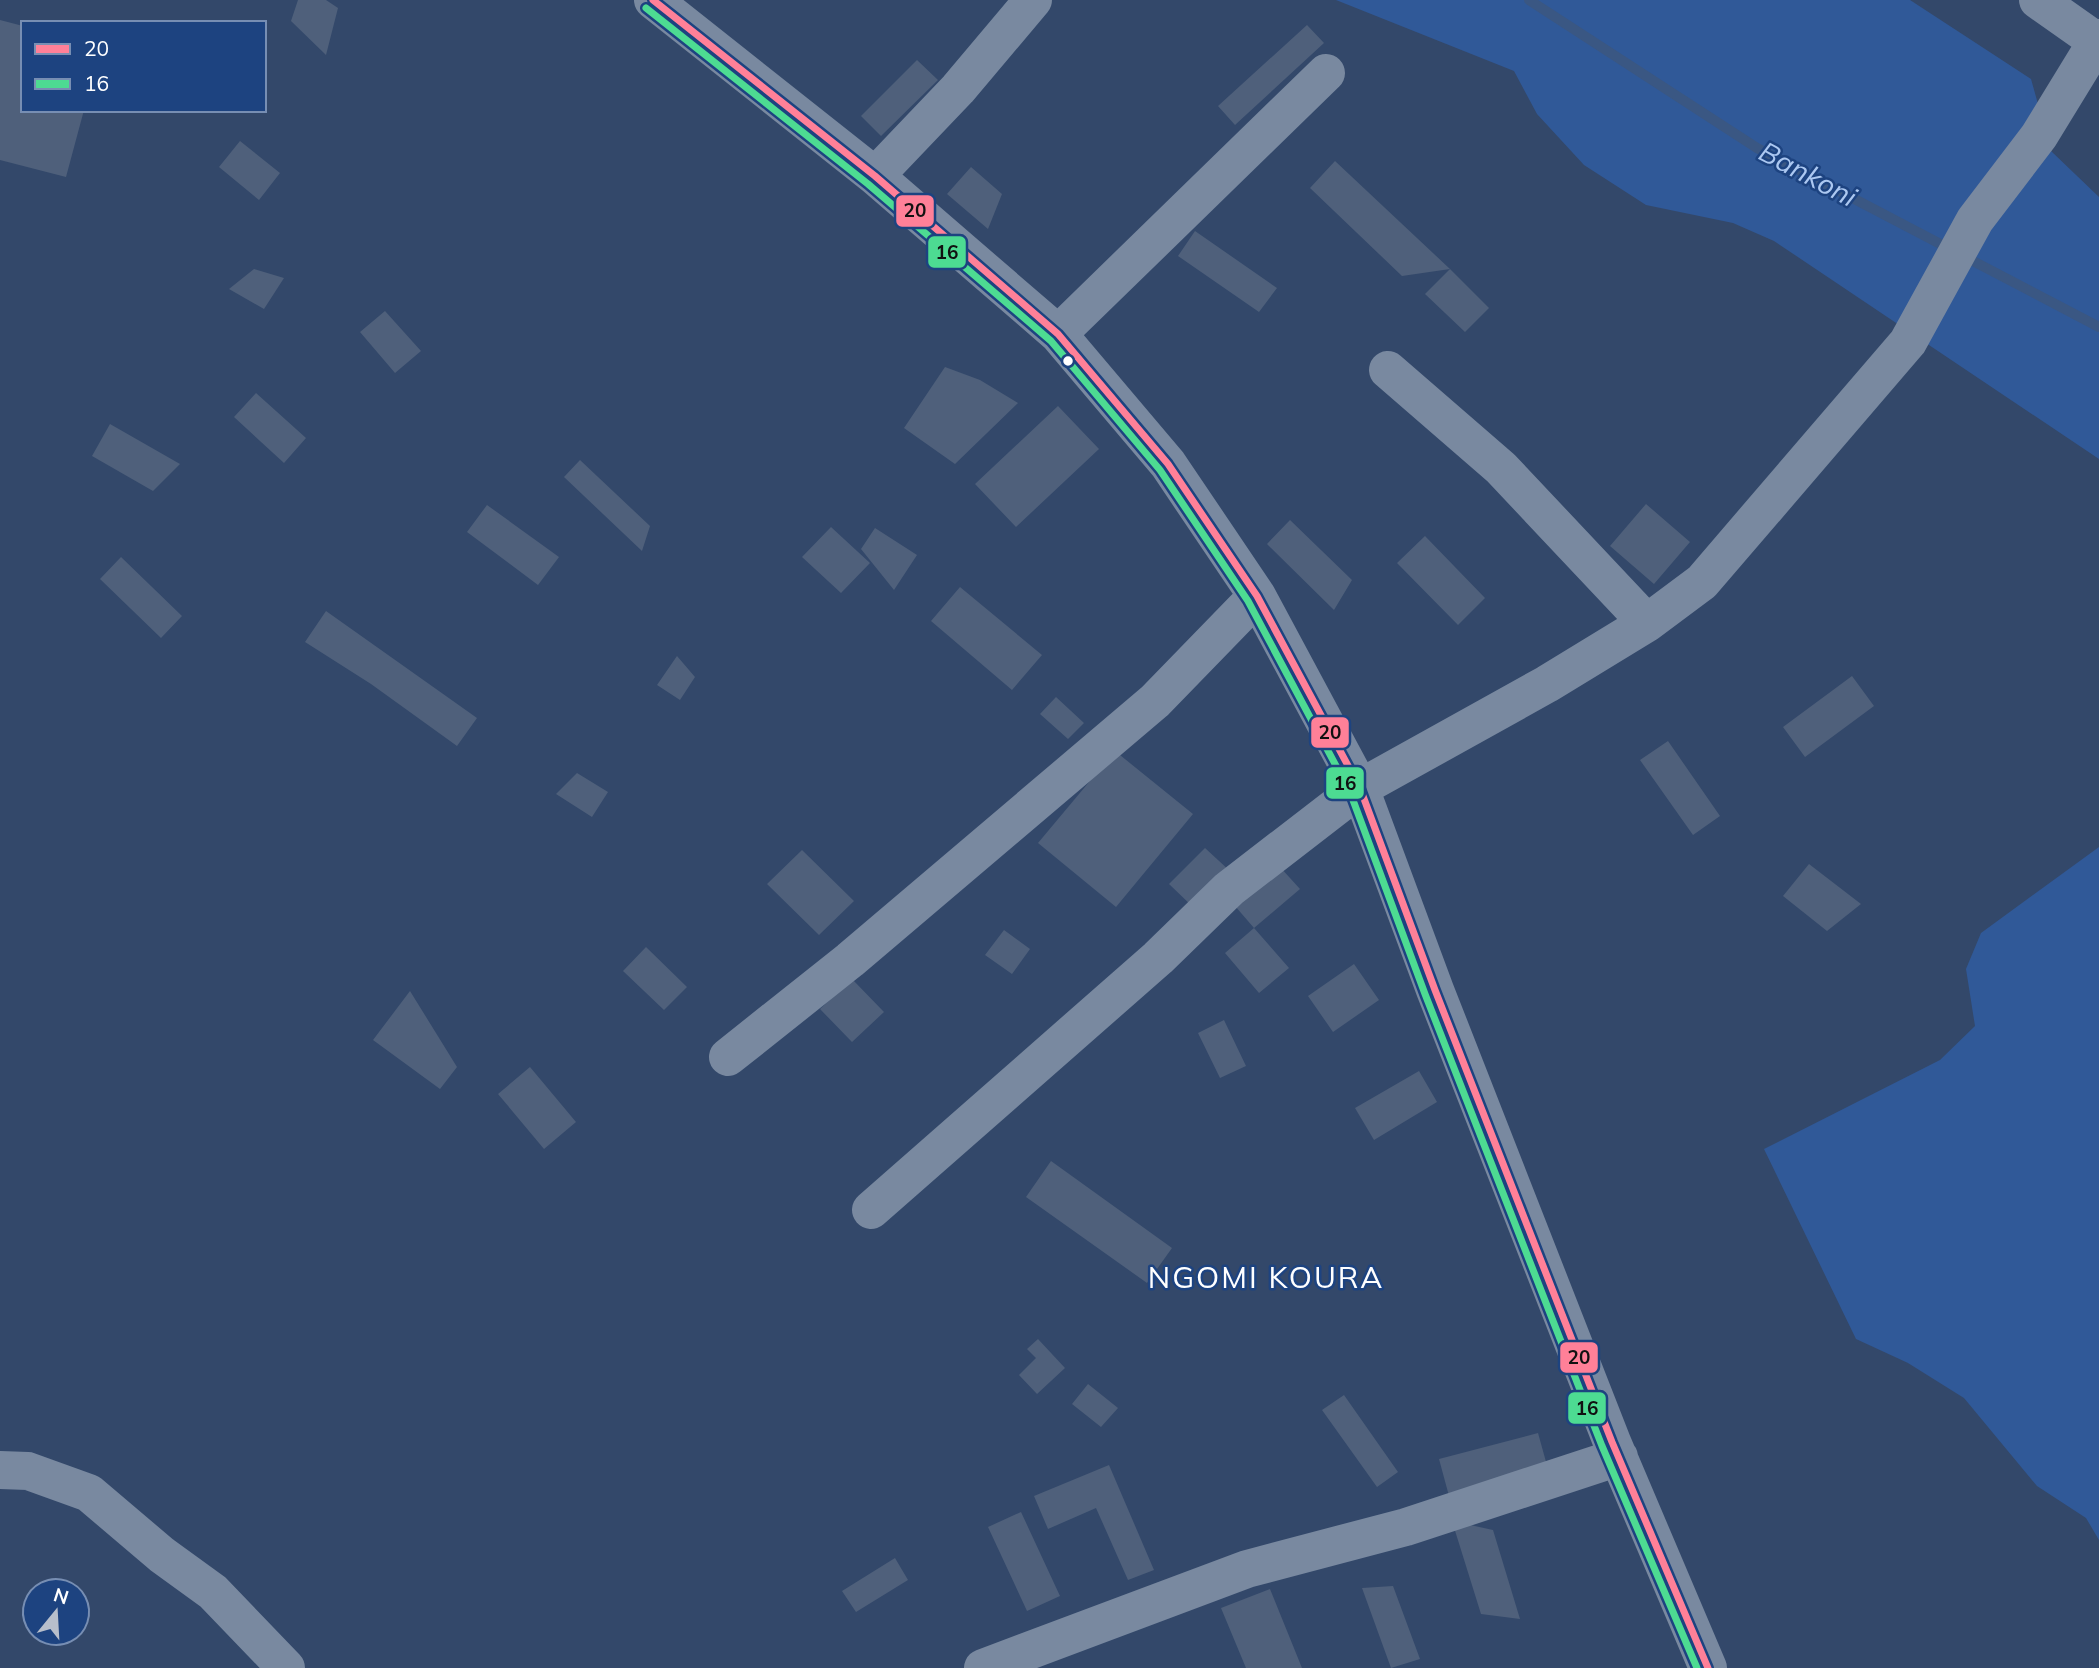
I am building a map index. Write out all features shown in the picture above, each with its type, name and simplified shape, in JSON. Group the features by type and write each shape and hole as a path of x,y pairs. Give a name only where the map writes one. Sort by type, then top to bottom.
{"street":[{"path":"653,0 875,176 1058,334 1168,464 1257,596 1360,788 1435,990 1619,1457 1708,1668"},
{"path":"875,176 958,89 1033,0"},
{"path":"871,1210 1158,958 1230,889 1360,788 1547,684 1647,623 1702,582 1908,342 1942,286 1975,220 2039,136 2098,41 2038,0"},
{"path":"1058,334 1326,73"},
{"path":"1388,370 1501,468 1647,623"},
{"path":"728,1057 850,960 1156,701 1257,596"},
{"path":"984,1668 1247,1569 1406,1527 1619,1457"},
{"path":"0,1470 28,1471 89,1493 162,1555 213,1592 286,1668"}],"shaded area":[{"path":"1336,0 1910,0 2031,79 2051,151 2099,197 2099,459 1774,241 1733,223 1646,205 1584,165 1537,114 1514,71"},
{"path":"2099,847 2099,1540 2086,1518 2037,1486 1964,1398 1908,1363 1856,1339 1764,1149 1940,1060 1975,1026 1966,969 1981,933"}],"building":[{"path":"298,0 326,0 338,8 326,55 291,21"},
{"path":"0,20 21,25 21,112 83,112 66,177 0,160"},
{"path":"1307,25 1324,43 1235,125 1218,106"},
{"path":"917,60 938,80 881,136 861,116"},
{"path":"240,141 280,173 259,200 219,167"},
{"path":"1335,161 1450,269 1402,276 1310,188"},
{"path":"971,167 1002,194 988,229 947,194"},
{"path":"1195,231 1277,288 1259,312 1178,256"},
{"path":"254,269 284,278 264,309 229,289"},
{"path":"1450,269 1489,308 1465,332 1425,294"},
{"path":"385,311 421,351 395,373 360,332"},
{"path":"945,367 980,380 1018,403 955,464 904,428"},
{"path":"256,393 306,438 284,463 234,417"},
{"path":"1058,406 1099,449 1016,527 975,484"},
{"path":"110,424 180,464 153,491 92,456"},
{"path":"580,460 650,526 642,551 564,477"},
{"path":"1646,504 1690,542 1654,584 1610,546"},
{"path":"487,505 559,557 538,585 467,532"},
{"path":"1290,520 1352,580 1334,610 1267,544"},
{"path":"831,527 870,563 841,593 802,557"},
{"path":"875,528 917,555 894,590 861,549"},
{"path":"1425,536 1485,598 1458,625 1397,563"},
{"path":"121,557 182,616 161,638 100,579"},
{"path":"960,587 1042,655 1012,690 931,621"},
{"path":"326,611 477,718 457,746 371,684 305,642"},
{"path":"677,656 695,677 680,700 657,685"},
{"path":"1852,676 1874,706 1805,757 1783,727"},
{"path":"1056,697 1084,723 1068,739 1040,714"},
{"path":"1668,741 1720,816 1693,835 1640,760"},
{"path":"1115,751 1193,814 1116,907 1038,843"},
{"path":"577,773 608,792 592,817 556,794"},
{"path":"1205,848 1231,872 1194,908 1169,884"},
{"path":"802,850 854,901 819,935 767,884"},
{"path":"1809,864 1861,904 1827,931 1783,896"},
{"path":"1280,867 1300,889 1254,928 1235,906"},
{"path":"1254,928 1289,968 1259,993 1225,953"},
{"path":"1004,930 1030,949 1012,974 985,955"},
{"path":"646,947 687,987 664,1010 623,971"},
{"path":"1354,964 1379,1000 1333,1032 1308,996"},
{"path":"852,979 884,1012 852,1042 820,1009"},
{"path":"410,991 457,1067 440,1089 373,1040"},
{"path":"1224,1020 1246,1066 1220,1078 1198,1033"},
{"path":"530,1067 576,1122 544,1149 498,1094"},
{"path":"1419,1071 1437,1102 1374,1140 1355,1108"},
{"path":"1051,1161 1172,1248 1147,1283 1026,1197"},
{"path":"1038,1339 1065,1368 1037,1394 1019,1375 1036,1358 1027,1349"},
{"path":"1088,1384 1118,1408 1101,1427 1072,1404"},
{"path":"1344,1395 1398,1472 1377,1487 1322,1410"},
{"path":"1538,1433 1548,1469 1449,1496 1439,1459"},
{"path":"1109,1465 1154,1570 1128,1580 1096,1508 1048,1529 1034,1496"},
{"path":"1021,1512 1060,1596 1027,1611 988,1527"},
{"path":"1452,1521 1493,1530 1520,1619 1481,1614"},
{"path":"895,1558 908,1580 856,1612 842,1591"},
{"path":"1393,1586 1420,1659 1391,1668 1362,1588"},
{"path":"1270,1589 1302,1668 1246,1668 1221,1608"}],"waterway":[{"name":"Bankoni","path":"1529,0 1757,148 2099,327"}],"transit line":[{"name":"20","path":"653,0 875,176 1058,334 1168,464 1257,596 1360,788 1435,990 1612,1442 1708,1668"},
{"name":"16","path":"646,8 868,184 1051,341 1160,470 1248,601 1350,792 1425,994 1602,1446 1697,1668"}],"district":[{"name":"NGOMI KOURA","path":"1266,1278"}]}
